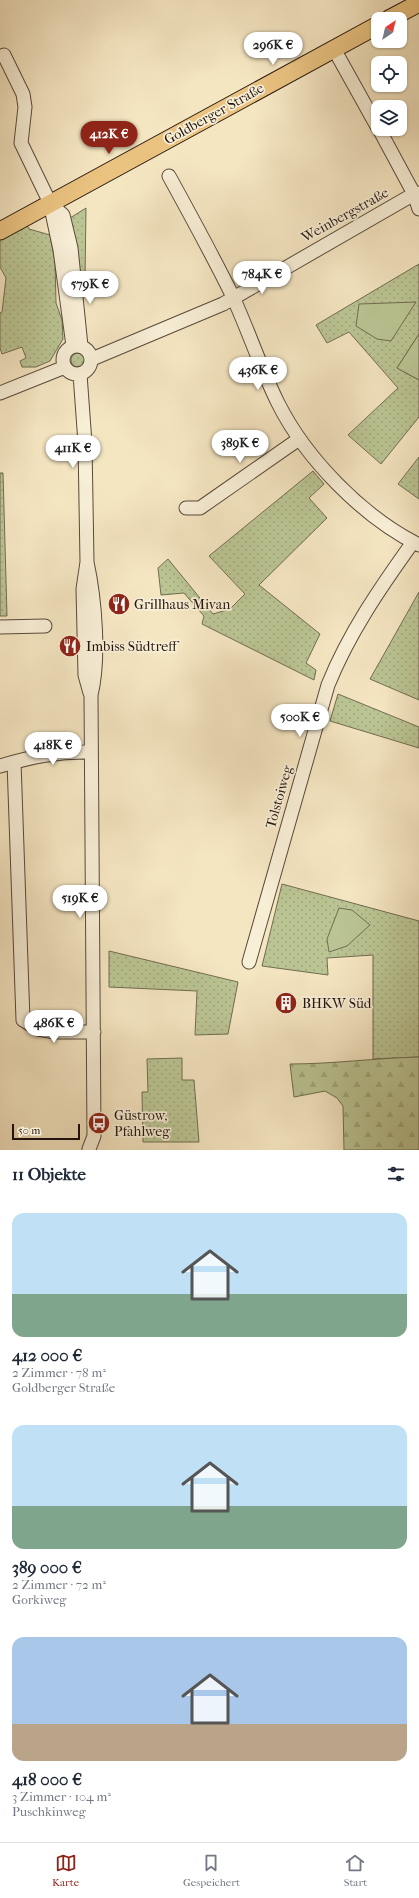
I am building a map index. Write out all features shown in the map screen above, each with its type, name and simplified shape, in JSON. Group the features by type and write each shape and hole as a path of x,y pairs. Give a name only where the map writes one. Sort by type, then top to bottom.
{"main road":[{"path":"402,12 419,3"},
{"name":"Goldberger Straße","path":"0,231 371,29"}],"street":[{"path":"334,49 371,115"},
{"path":"4,55 23,94 25,107 21,143 50,203 77,346"},
{"path":"383,136 417,193 419,209"},
{"path":"169,176 233,298 263,372 299,439 349,495 389,527 416,544"},
{"name":"Weinbergstraße","path":"92,359 200,314 233,298 417,193"},
{"path":"77,346 89,351 92,359 89,368 80,374 73,374 65,367 64,355 77,346"},
{"path":"0,392 65,367"},
{"path":"80,374 85,443 87,562 83,589 85,675 91,695 90,752 94,1136 87,1150"},
{"path":"186,508 200,508 299,439"},
{"name":"Tolstoiweg","path":"249,962 328,685 337,662 368,608 416,544"},
{"path":"0,627 45,626"},
{"path":"0,766 39,755 67,751 90,752"},
{"path":"14,762 23,1020 38,1029 55,1032 94,1032"}],"green space":[{"path":"86,208 85,280 78,279 70,218"},
{"path":"26,223 29,229 50,235 55,262 56,303 62,320 63,339 50,361 36,367 22,367 20,361 26,358 22,347 2,354 0,348 0,313 2,312 6,278 0,267 0,237"},
{"path":"419,264 419,334 397,368 419,380 419,417 381,464 348,435 398,388 349,332 327,343 316,325"},
{"path":"416,302 391,341 377,339 356,326 359,304"},
{"path":"419,334 419,380 397,368"},
{"path":"75,353 81,353 85,357 85,363 81,367 75,367 71,363 71,357"},
{"path":"419,457 419,499 398,484"},
{"path":"313,471 324,484 309,498 327,518 259,585 320,634 306,663 316,670 314,680 202,624 204,616 184,593 161,595 158,568 168,559 213,614 230,609 245,594 209,556"},
{"path":"0,473 3,473 7,616 0,616"},
{"path":"419,592 419,700 370,679"},
{"path":"338,694 419,727 419,748 330,721"},
{"path":"282,884 419,921 419,1057 373,1059 373,955 327,958 328,975 262,966"},
{"path":"339,908 352,910 370,925 347,946 329,952 327,939"},
{"path":"109,951 238,982 228,1034 195,1035 197,991 109,987"},
{"path":"419,1057 419,1150 344,1150 343,1106 337,1098 325,1091 294,1097 290,1064"},
{"path":"182,1058 182,1080 194,1080 199,1142 143,1142 142,1092 148,1092 147,1059"}],"place":[{"name":"Grillhaus Mivan","path":"119,604"},
{"name":"Imbiss Südtreff","path":"70,646"},
{"name":"BHKW Süd","path":"286,1003"},
{"name":"Güstrow, Pfahlweg","path":"99,1123"}]}
